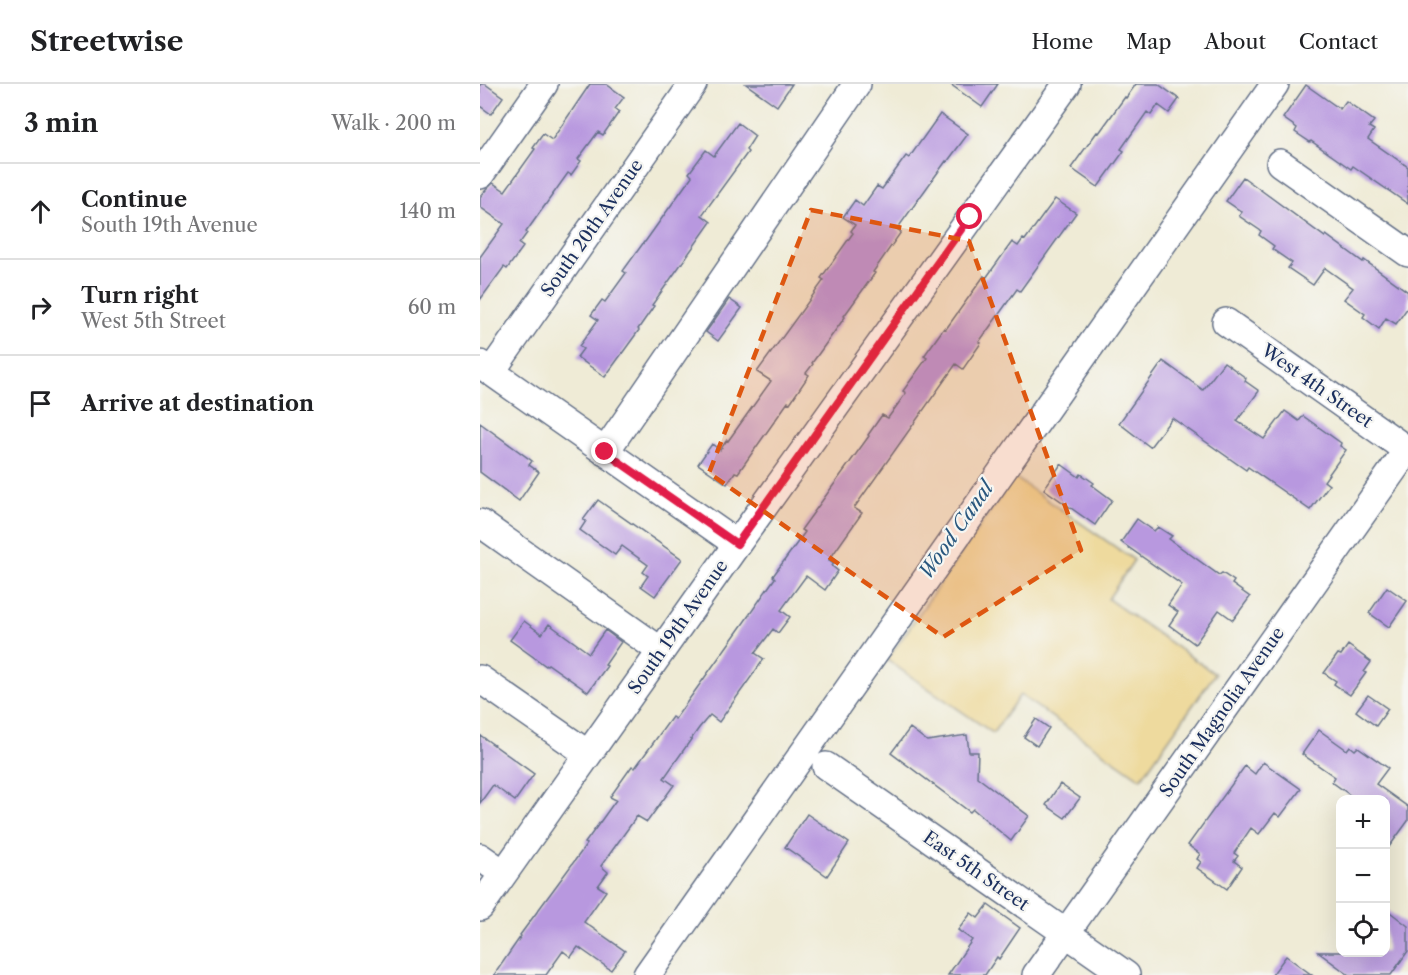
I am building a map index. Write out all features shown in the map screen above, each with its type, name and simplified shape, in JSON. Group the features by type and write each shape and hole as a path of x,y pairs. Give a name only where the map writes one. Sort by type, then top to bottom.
{"street":[{"path":"480,175 544,84"},
{"name":"South 20th Avenue","path":"486,368 693,84"},
{"path":"605,452 857,84"},
{"name":"South 19th Avenue","path":"480,907 1067,84"},
{"path":"647,975 1275,84"},
{"path":"1280,163 1408,253"},
{"name":"West 4th Street","path":"1226,322 1408,450"},
{"path":"486,368 737,544"},
{"name":"South Magnolia Avenue","path":"1036,975 1408,450"},
{"path":"480,523 661,651"},
{"path":"480,679 588,754"},
{"name":"East 5th Street","path":"826,766 1126,975"},
{"path":"480,857 503,873"}],"highlighted area":[{"path":"811,210 969,241 1081,550 943,637 709,473"}],"sand":[{"path":"1014,477 1134,560 1108,599 1215,674 1141,779 1020,695 993,733 887,660"}],"building":[{"path":"480,84 485,84 503,97 491,114 480,106"},
{"path":"590,84 606,84 624,97 615,109 619,112 603,135 598,132 578,159 581,161 571,175 568,173 526,232 519,244 523,247 507,269 504,267 480,300 480,257 504,224 480,207 480,197 493,183 505,191 543,134 552,140"},
{"path":"746,84 792,84 777,106"},
{"path":"950,84 998,84 982,107"},
{"path":"1136,84 1158,84 1179,99 1169,113 1158,105 1151,115 1147,112 1121,149 1124,151 1098,187 1071,168"},
{"path":"1306,85 1340,109 1346,101 1374,121 1369,127 1374,130 1368,139 1408,167 1408,204 1353,166 1351,169 1295,132 1297,128 1283,118"},
{"path":"940,114 968,134 897,229 901,232 812,363 806,373 809,375 790,403 788,402 738,473 735,472 727,484 698,464 712,444 720,450 728,441 771,381 757,372 824,280 821,278 853,233 851,231 855,225 843,217 855,200 863,206 877,186 882,189 906,156 909,158"},
{"path":"738,123 755,136 746,150 748,152 702,215 711,222 652,305 654,306 639,330 605,377 577,357 583,349 579,346 598,320 591,315 602,300 605,302 626,273 623,271 692,176 689,173 706,150 714,156"},
{"path":"1243,177 1325,237 1326,235 1363,262 1364,260 1408,292 1408,307 1396,324 1386,318 1379,329 1363,317 1365,314 1344,299 1353,288 1325,268 1313,285 1288,268 1292,263 1272,249 1274,246 1259,235 1261,231 1239,216 1242,212 1226,201"},
{"path":"1055,199 1076,213 1020,291 1017,289 979,342 981,343 963,369 956,364 854,508 862,513 829,560 834,563 832,566 838,571 825,590 806,576 781,610 790,617 778,633 773,629 755,653 764,659 719,722 710,715 699,728 664,778 674,785 647,822 637,816 601,866 608,872 598,886 606,891 584,922 625,951 611,970 578,947 571,957 563,951 546,975 494,975 616,800 610,797 632,766 635,768 672,717 675,719 745,621 775,578 773,576 805,532 801,530 882,415 888,418 906,393 903,391 927,358 924,356 944,328 946,329 1012,242 1018,246 1023,239 1025,240"},
{"path":"729,299 742,308 718,341 706,332"},
{"path":"1163,361 1203,390 1224,362 1246,378 1245,381 1259,391 1237,421 1264,439 1285,411 1299,421 1303,416 1341,443 1340,446 1346,450 1324,481 1329,485 1310,510 1248,467 1246,470 1172,418 1150,447 1119,423"},
{"path":"480,423 532,461 529,465 539,472 519,501 480,472"},
{"path":"1061,464 1079,477 1081,474 1094,483 1092,485 1112,500 1095,525 1044,489"},
{"path":"598,500 682,559 655,596 641,586 648,576 643,572 648,565 622,546 615,555 580,530 586,521 583,520"},
{"path":"1137,519 1154,531 1158,527 1172,536 1169,539 1219,575 1222,573 1234,581 1232,584 1250,597 1233,620 1219,610 1195,644 1169,625 1178,612 1168,605 1182,585 1121,542"},
{"path":"1387,587 1407,601 1389,627 1369,613"},
{"path":"524,621 542,634 549,624 589,653 605,630 621,642 588,692 510,640"},
{"path":"1348,645 1371,662 1350,695 1334,684 1336,681 1324,673"},
{"path":"1368,695 1388,709 1376,726 1356,711"},
{"path":"1036,719 1049,728 1037,746 1024,737"},
{"path":"910,728 927,741 967,735 969,752 978,752 977,777 1029,816 1011,841 973,809 970,812 891,753"},
{"path":"1319,730 1347,750 1350,746 1355,750 1358,747 1388,768 1376,784 1408,807 1408,821 1390,846 1390,795 1350,795 1332,782 1335,777 1302,754"},
{"path":"480,735 534,774 515,801 493,785 480,803"},
{"path":"1263,762 1301,789 1280,817 1275,813 1259,834 1251,828 1234,853 1238,856 1234,861 1242,867 1227,889 1197,868 1201,862 1197,859 1200,854 1188,845 1245,766 1255,774"},
{"path":"1060,784 1080,798 1065,818 1046,805"},
{"path":"807,814 849,843 827,876 785,847"},
{"path":"988,905 1020,928 985,975 948,975 972,940 958,930 971,913 978,918"},
{"path":"1390,912 1408,926 1408,951 1391,975 1349,975 1318,952 1336,952 1336,957 1390,957"},
{"path":"1286,956 1312,975 1272,975"}],"route":[{"path":"605,452 737,544 970,217"}],"water label":[{"name":"Wood Canal","path":"956,530"}]}
